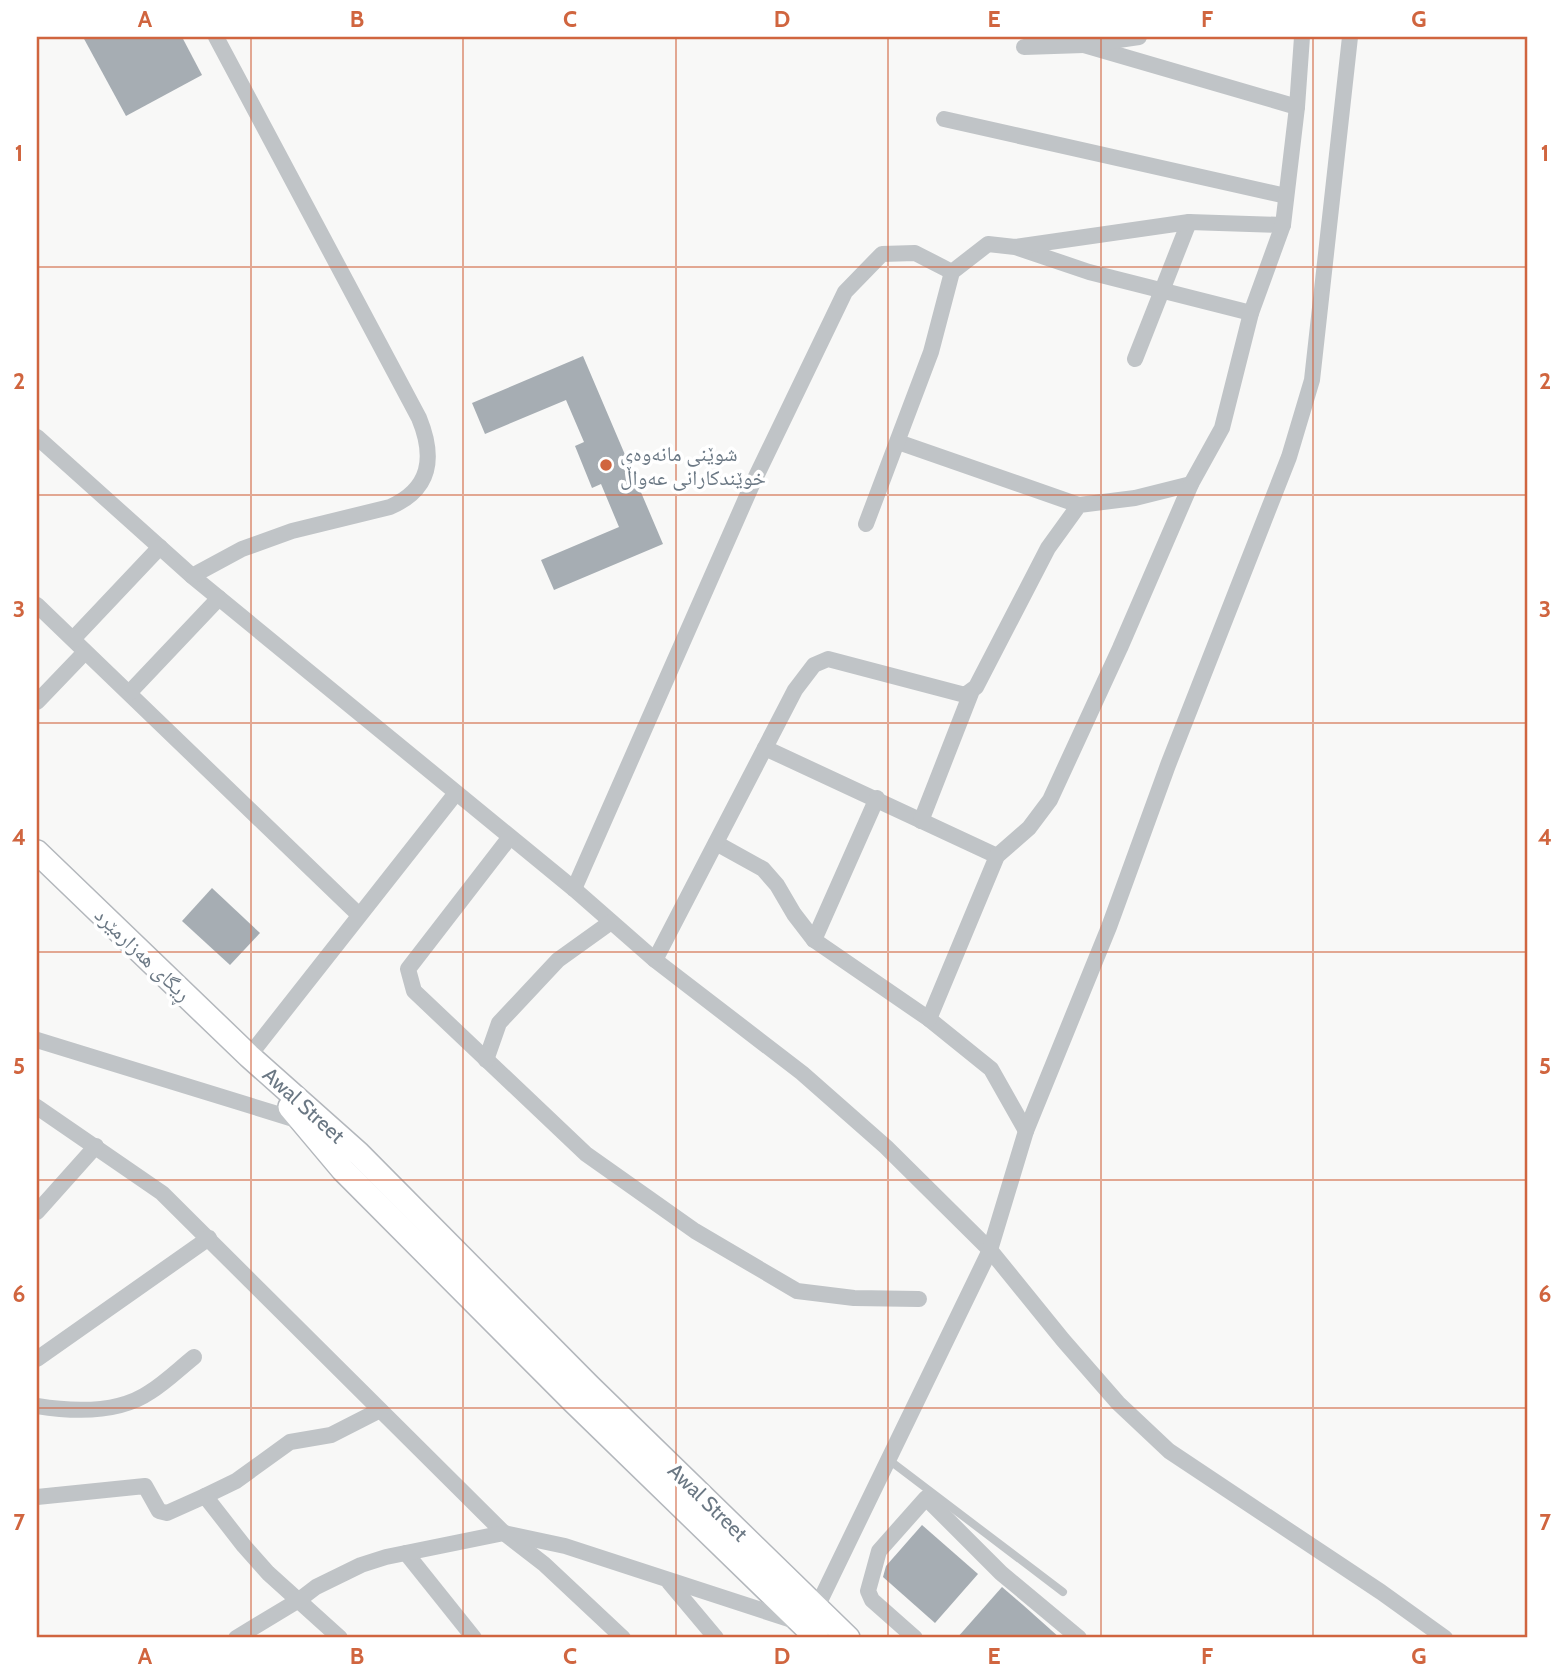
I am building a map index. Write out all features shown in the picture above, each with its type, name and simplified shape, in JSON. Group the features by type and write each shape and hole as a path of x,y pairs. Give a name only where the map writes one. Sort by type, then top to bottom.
{"main road":[{"name":"ڕیگای هەزارمێرد","path":"37,852 249,1056"},
{"name":"Awal Street","path":"249,1056 343,1170 544,1372 813,1623 848,1638"},
{"name":"Awal Street","path":"249,1056 358,1153 589,1386 813,1623"}],"street":[{"path":"192,576 242,549 292,531 390,507 403,501 421,482 429,461 428,446 419,418 216,37"},
{"path":"1024,47 1139,37"},
{"path":"929,1019 997,856 1029,828 1050,800 1191,484 1222,428 1251,313 1283,225 1303,37"},
{"path":"236,1638 339,1573 406,1553 504,1533 565,1546 669,1582 813,1623 888,1460 990,1250 1026,1131 1109,927 1159,789 1270,508 1304,413 1316,350 1350,37"},
{"path":"1085,41 1297,107"},
{"path":"944,119 1286,196"},
{"path":"1015,247 1189,222 1283,225"},
{"path":"1135,359 1189,222"},
{"path":"866,524 931,352 951,272 988,244 1015,247 1088,272 1251,313"},
{"path":"574,889 751,487 845,292 882,254 915,253 951,272"},
{"path":"37,437 192,576 574,889 656,960 802,1073 886,1147 990,1250 1118,1403 1169,1451 1381,1592 1445,1638"},
{"path":"898,442 1079,505 1135,498 1191,484"},
{"path":"921,821 971,693 1048,548 1079,505"},
{"path":"73,639 160,547"},
{"path":"129,693 219,598"},
{"path":"37,605 359,915"},
{"path":"37,702 85,652"},
{"path":"656,960 795,690 814,665 828,659 958,694 971,693"},
{"path":"765,748 997,856"},
{"path":"249,1056 456,793"},
{"path":"814,940 877,798"},
{"path":"510,837 408,969 414,991 586,1154 695,1231 797,1292 854,1298 919,1299"},
{"path":"716,843 763,869 814,940 929,1019 991,1069 1026,1131"},
{"path":"486,1060 499,1023 558,960 611,922"},
{"path":"37,1040 300,1121"},
{"path":"37,1107 162,1193 504,1533 544,1564 623,1638"},
{"path":"37,1212 96,1146"},
{"path":"37,1359 209,1238"},
{"path":"37,1406 78,1410 119,1406 149,1393 194,1357"},
{"path":"37,1497 145,1486 159,1511 167,1513 236,1481 290,1442 331,1435 380,1410"},
{"path":"205,1496 268,1573 340,1638"},
{"path":"915,1638 872,1600 867,1591 879,1550 926,1498 1001,1573 1079,1638"},
{"path":"544,1564 551,1552 565,1546"},
{"path":"406,1553 474,1638"},
{"path":"669,1582 716,1638"}],"lane":[{"path":"888,1460 1062,1592"}],"building":[{"path":"83,37 182,37 202,75 126,116"},
{"name":"شوێنی مانەوەی خوێندکارانی عەواڵ","path":"583,356 663,544 554,590 541,560 619,527 601,484 592,488 575,446 584,442 566,400 485,434 472,403"},
{"path":"212,888 260,933 230,965 182,921"},
{"path":"922,1525 978,1574 935,1623 883,1577 886,1566"},
{"path":"1002,1587 1023,1605 1060,1638 957,1638"}],"place":[{"name":"شوێنی مانەوەی خوێندکارانی عەواڵ","path":"606,465"}]}
